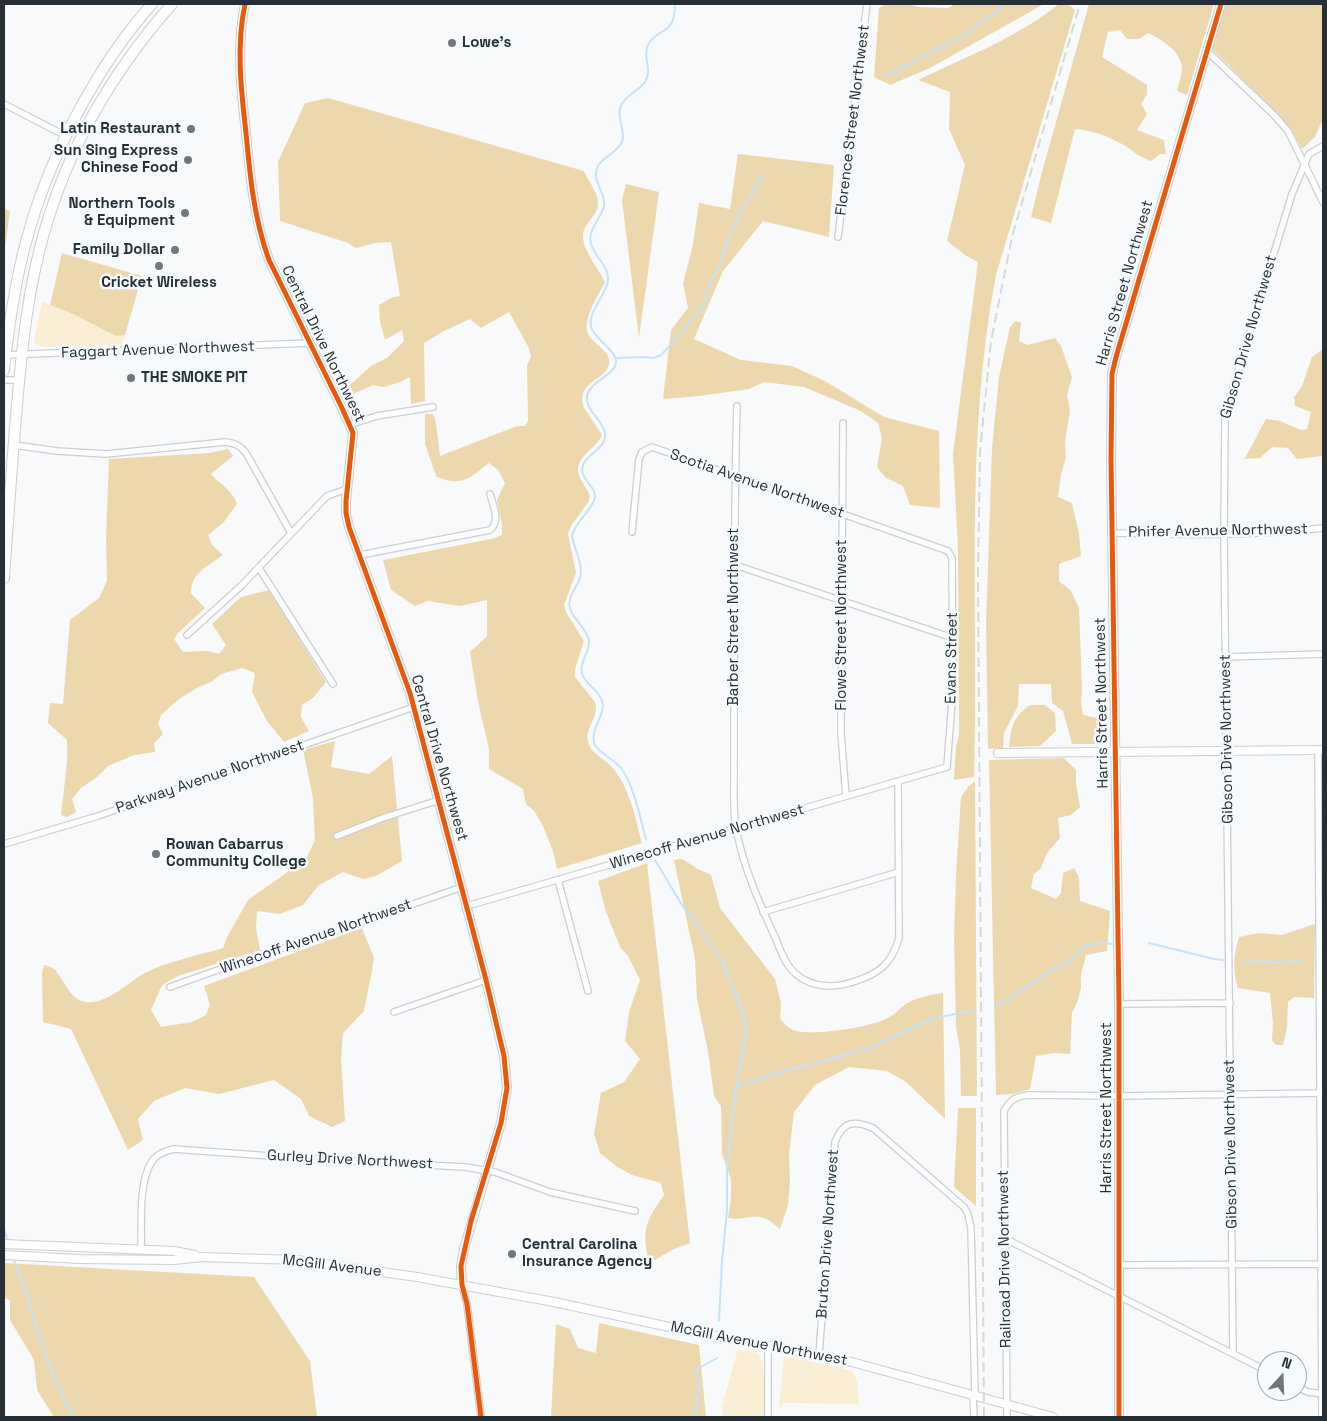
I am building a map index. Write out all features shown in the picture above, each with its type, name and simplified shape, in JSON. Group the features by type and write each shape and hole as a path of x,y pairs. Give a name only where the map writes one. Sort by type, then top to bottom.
{"highway":[{"path":"4,370 18,276 40,197 68,132 90,91 114,54 152,4"},
{"path":"4,578 19,380 33,277 40,244 55,199 81,138 94,114 122,68 172,4"},
{"path":"68,132 81,138"}],"street":[{"name":"Central Drive Northwest","path":"245,4 239,51 239,72 256,216 261,238 269,260 353,433 346,513 353,538 414,707 467,906 504,1056 507,1088 501,1123 464,1249 461,1266 462,1285 467,1304 481,1417"},
{"name":"Florence Street Northwest","path":"838,237 867,4"},
{"name":"Harris Street Northwest","path":"1119,1417 1119,1004 1111,458 1112,374 1221,4"},
{"path":"1207,51 1274,115 1288,131 1323,202"},
{"path":"4,104 68,132"},
{"name":"Gibson Drive Northwest","path":"1233,1353 1224,433 1228,404 1292,194 1309,154 1323,146"},
{"name":"Faggart Avenue Northwest","path":"5,355 310,343"},
{"path":"4,380 19,380"},
{"name":"Barber Street Northwest","path":"737,406 734,778 736,828 752,888 786,962 796,974 810,982 823,986 842,986 874,974 886,966 895,952 899,938 898,781"},
{"path":"349,425 377,416 433,407"},
{"name":"Flowe Street Northwest","path":"843,423 841,733 846,796"},
{"path":"14,445 94,454 138,452 225,442 233,443 241,447 291,533"},
{"name":"Scotia Avenue Northwest","path":"632,532 639,459 642,452 652,447 948,551"},
{"path":"187,635 241,586 327,496 347,489"},
{"path":"360,555 490,530 495,526 496,520 490,494"},
{"name":"Phifer Avenue Northwest","path":"1113,533 1224,533 1323,528"},
{"name":"Evans Street","path":"947,767 953,688 952,558 948,551"},
{"path":"735,565 953,638"},
{"path":"259,568 333,684"},
{"path":"1226,657 1323,654"},
{"name":"Parkway Avenue Northwest","path":"4,844 142,801 414,707"},
{"path":"998,754 1321,750 1322,1417"},
{"name":"Winecoff Avenue Northwest","path":"467,906 947,767"},
{"path":"337,836 382,818 439,800"},
{"path":"763,912 899,872"},
{"path":"558,880 588,991"},
{"name":"Winecoff Avenue Northwest","path":"170,987 462,887"},
{"path":"394,1012 486,980"},
{"path":"1119,1004 1230,1003"},
{"path":"1119,1096 1322,1093"},
{"name":"Railroad Drive Northwest","path":"1007,1417 1004,1111 1008,1102 1027,1095 1119,1096"},
{"name":"Bruton Drive Northwest","path":"819,1355 836,1142 840,1131 847,1125 860,1122 873,1128 964,1207 968,1214 971,1228 974,1417"},
{"name":"Gurley Drive Northwest","path":"141,1249 142,1198 150,1164 154,1158 174,1149 487,1170 550,1192 635,1211"},
{"path":"1004,1238 1257,1366"},
{"path":"4,1244 174,1251 202,1257"},
{"path":"4,1255 38,1257 118,1254 126,1248"},
{"path":"55,1256 79,1259 174,1260 202,1257"},
{"name":"McGill Avenue","path":"202,1257 304,1261 462,1285"},
{"path":"1119,1265 1322,1264"},
{"name":"McGill Avenue Northwest","path":"462,1285 848,1361 1054,1417"},
{"path":"768,1344 768,1417"},
{"path":"1307,1392 1323,1394"}],"shaded area":[{"path":"886,4 948,8 955,4 1044,4 930,68 890,85 874,77 879,8"},
{"path":"1059,4 1068,4 1075,10 996,275 986,337 976,463 974,777 954,780 956,747 959,735 958,548 953,454 978,262 947,241 965,165 949,129 950,92 918,80 973,55 1026,27"},
{"path":"1089,4 1214,4 1187,95 1177,91 1182,67 1174,50 1169,46 1148,33 1139,39 1127,39 1120,30 1108,32 1102,57 1147,85 1147,94 1141,104 1147,114 1137,130 1164,140 1166,154 1160,154 1151,161 1110,138 1093,132 1075,129 1051,223 1031,217"},
{"path":"1226,4 1323,4 1323,123 1321,123 1315,137 1302,149 1291,129 1276,112 1212,49"},
{"path":"328,98 584,171 596,195 598,208 585,228 583,237 586,249 605,283 589,315 587,329 590,337 608,356 609,365 606,371 583,392 584,408 602,435 579,463 580,478 590,496 589,501 571,526 568,534 576,573 564,605 567,614 584,641 575,669 575,677 595,702 596,707 588,732 588,742 595,753 612,767 628,793 642,843 557,869 553,851 542,824 534,811 526,804 523,789 489,769 489,749 478,702 470,652 487,636 487,600 460,606 428,601 415,606 391,590 383,560 491,539 502,535 497,500 505,483 498,470 489,463 464,480 444,480 436,476 425,444 425,414 433,414 440,456 517,426 525,426 528,421 527,366 531,356 529,348 509,312 481,328 470,319 424,343 425,401 411,404 410,377 384,387 373,385 353,394 350,385 371,366 387,358 404,341 402,330 385,340 380,322 379,305 391,298 400,296 391,242 375,243 356,248 348,243 280,221 278,162 305,103"},
{"path":"738,154 834,165 829,237 763,221 723,271 694,339 741,360 792,366 825,381 884,417 939,431 940,508 910,505 903,486 886,478 877,467 882,438 878,423 861,411 804,387 764,382 749,389 663,399 671,330 688,308 683,283 692,249 699,203 730,209"},
{"path":"626,184 659,192 639,338 622,200"},
{"path":"4,209 10,211 4,256"},
{"path":"62,253 142,276 125,335 116,336 73,314 50,305"},
{"path":"42,302 73,314 116,336 125,335 122,344 45,347 37,345 34,340"},
{"path":"1015,321 1021,323 1019,341 1028,345 1055,338 1061,346 1072,377 1067,395 1070,411 1065,441 1066,458 1061,474 1058,497 1072,503 1079,534 1081,556 1059,564 1059,581 1071,591 1079,608 1081,704 1083,715 1101,719 1095,744 1072,744 1063,711 1052,703 1051,684 1019,684 1018,706 1004,733 1003,748 988,749 986,624 992,449 999,377 1010,327"},
{"path":"1323,349 1323,456 1297,459 1288,448 1272,447 1260,458 1244,459 1266,419 1280,421 1301,430 1307,429 1311,412 1295,406 1294,397 1302,386 1312,357"},
{"path":"228,449 233,456 211,474 229,491 237,504 223,523 208,535 212,545 223,555 201,571 194,580 191,593 205,608 174,639 183,652 207,651 219,654 226,645 212,624 241,597 269,590 326,682 313,698 302,705 301,717 309,731 284,742 267,721 252,692 255,673 242,668 221,674 211,682 179,699 161,715 158,724 163,734 154,743 155,752 134,755 108,766 97,777 81,788 72,799 76,812 67,817 61,815 67,762 67,740 48,723 50,703 63,704 70,620 99,598 107,581 106,537 109,459 210,453"},
{"path":"1030,705 1045,705 1055,713 1056,731 1040,746 1009,747 1016,718"},
{"path":"335,741 331,767 369,774 392,756 402,861 376,876 363,879 343,872 319,885 303,905 280,914 257,911 256,928 260,950 178,976 162,985 151,1010 161,1027 192,1022 206,1015 210,1005 204,986 362,928 374,958 364,1011 343,1033 341,1060 345,1121 332,1127 309,1116 301,1099 274,1080 219,1094 185,1088 154,1101 138,1119 143,1140 128,1150 71,1029 43,1022 42,973 44,965 51,967 58,973 75,997 85,1002 93,1002 108,997 152,969 223,948 227,937 248,900 306,859 315,840 313,798 303,750"},
{"path":"1064,758 1076,770 1080,807 1071,815 1058,818 1060,838 1047,853 1041,868 1034,874 1031,888 1056,899 1061,893 1063,873 1074,868 1079,877 1080,901 1110,911 1107,951 1086,955 1081,974 1081,988 1072,1013 1070,1054 1054,1053 1036,1056 1030,1089 1012,1094 996,1095 989,760"},
{"path":"975,781 977,1096 961,1096 960,1050 956,1027 954,938 956,875 961,797"},
{"path":"682,859 711,875 720,908 775,979 781,1003 780,1018 791,1029 825,1032 868,1025 888,1018 906,1004 915,1000 943,993 945,1119 906,1082 887,1071 849,1067 815,1085 794,1112 789,1155 790,1182 788,1205 780,1229 768,1220 760,1217 728,1218 731,1179 722,1154 721,1106 714,1096 708,1051 697,999 695,959 674,860"},
{"path":"647,863 690,1243 672,1250 655,1260 648,1257 645,1239 650,1217 664,1195 661,1183 632,1175 617,1167 600,1153 594,1134 601,1093 624,1082 640,1059 625,1041 629,1012 640,980 628,956 620,947 606,912 598,881"},
{"path":"1315,924 1314,998 1294,997 1288,1002 1287,1028 1283,1045 1276,1045 1272,1040 1273,1023 1270,993 1238,988 1234,962 1239,937 1259,933 1282,935"},
{"path":"958,1108 976,1108 976,1206 954,1187"},
{"path":"4,1263 254,1277 310,1361 317,1417 54,1417 37,1390 34,1360 10,1320 10,1300 4,1298"},
{"path":"599,1323 699,1345 706,1417 551,1417 556,1324 570,1329 578,1348 596,1353"},
{"path":"738,1349 758,1353 761,1359 764,1384 764,1417 723,1417 722,1407"},
{"path":"784,1356 851,1370 857,1382 859,1404 784,1403 779,1408"}],"waterway":[{"path":"646,839 626,775 618,765 595,745 594,735 603,705 600,696 582,674 582,665 589,641 586,632 574,616 569,603 581,572 572,536 577,525 594,502 595,497 593,489 582,473 582,468 587,459 601,446 605,438 604,428 591,410 587,396 593,386 611,372 616,363 616,358 596,336 591,327 592,315 608,281 605,267 593,249 590,239 604,206 596,173 603,160 616,150 622,142 623,134 619,113 621,105 645,82 648,73 646,49 652,39 665,30 672,22 675,4"},
{"path":"884,77 964,35 1006,4"},
{"path":"616,358 654,358 661,355 702,308 708,288 724,256 724,251 739,214 764,174"},
{"path":"655,860 682,905 694,919 722,961 745,1022 746,1036 735,1095 727,1166 727,1211 719,1321"},
{"path":"1149,943 1223,960"},
{"path":"996,1005 1004,1002 1048,972 1066,963 1088,944 1112,944"},
{"path":"1244,962 1280,963 1302,960"},
{"path":"736,1087 780,1072 867,1049 923,1023 974,1010"},
{"path":"4,1229 8,1241"},
{"path":"13,1258 24,1285 41,1343 57,1384 73,1417"},
{"path":"697,1417 696,1402 700,1386 696,1370 717,1358"}],"railway":[{"path":"984,1417 978,575 980,451 991,341 1012,237 1080,4"}],"cycle path":[{"path":"245,4 240,52 241,84 256,213 269,260 353,433 346,501 349,527 410,693 486,980 504,1056 507,1088 501,1123 471,1221 461,1266 462,1285 467,1304 481,1417"},
{"path":"1119,1417 1119,1004 1111,458 1112,374 1221,4"}],"place":[{"name":"Lowe's","path":"452,43"},
{"name":"Latin Restaurant","path":"191,129"},
{"name":"Sun Sing Express Chinese Food","path":"188,160"},
{"name":"Northern Tools & Equipment","path":"185,213"},
{"name":"Family Dollar","path":"175,250"},
{"name":"Cricket Wireless","path":"159,266"},
{"name":"THE SMOKE PIT","path":"131,378"},
{"name":"Rowan Cabarrus Community College","path":"156,854"},
{"name":"Central Carolina Insurance Agency","path":"512,1254"}]}
